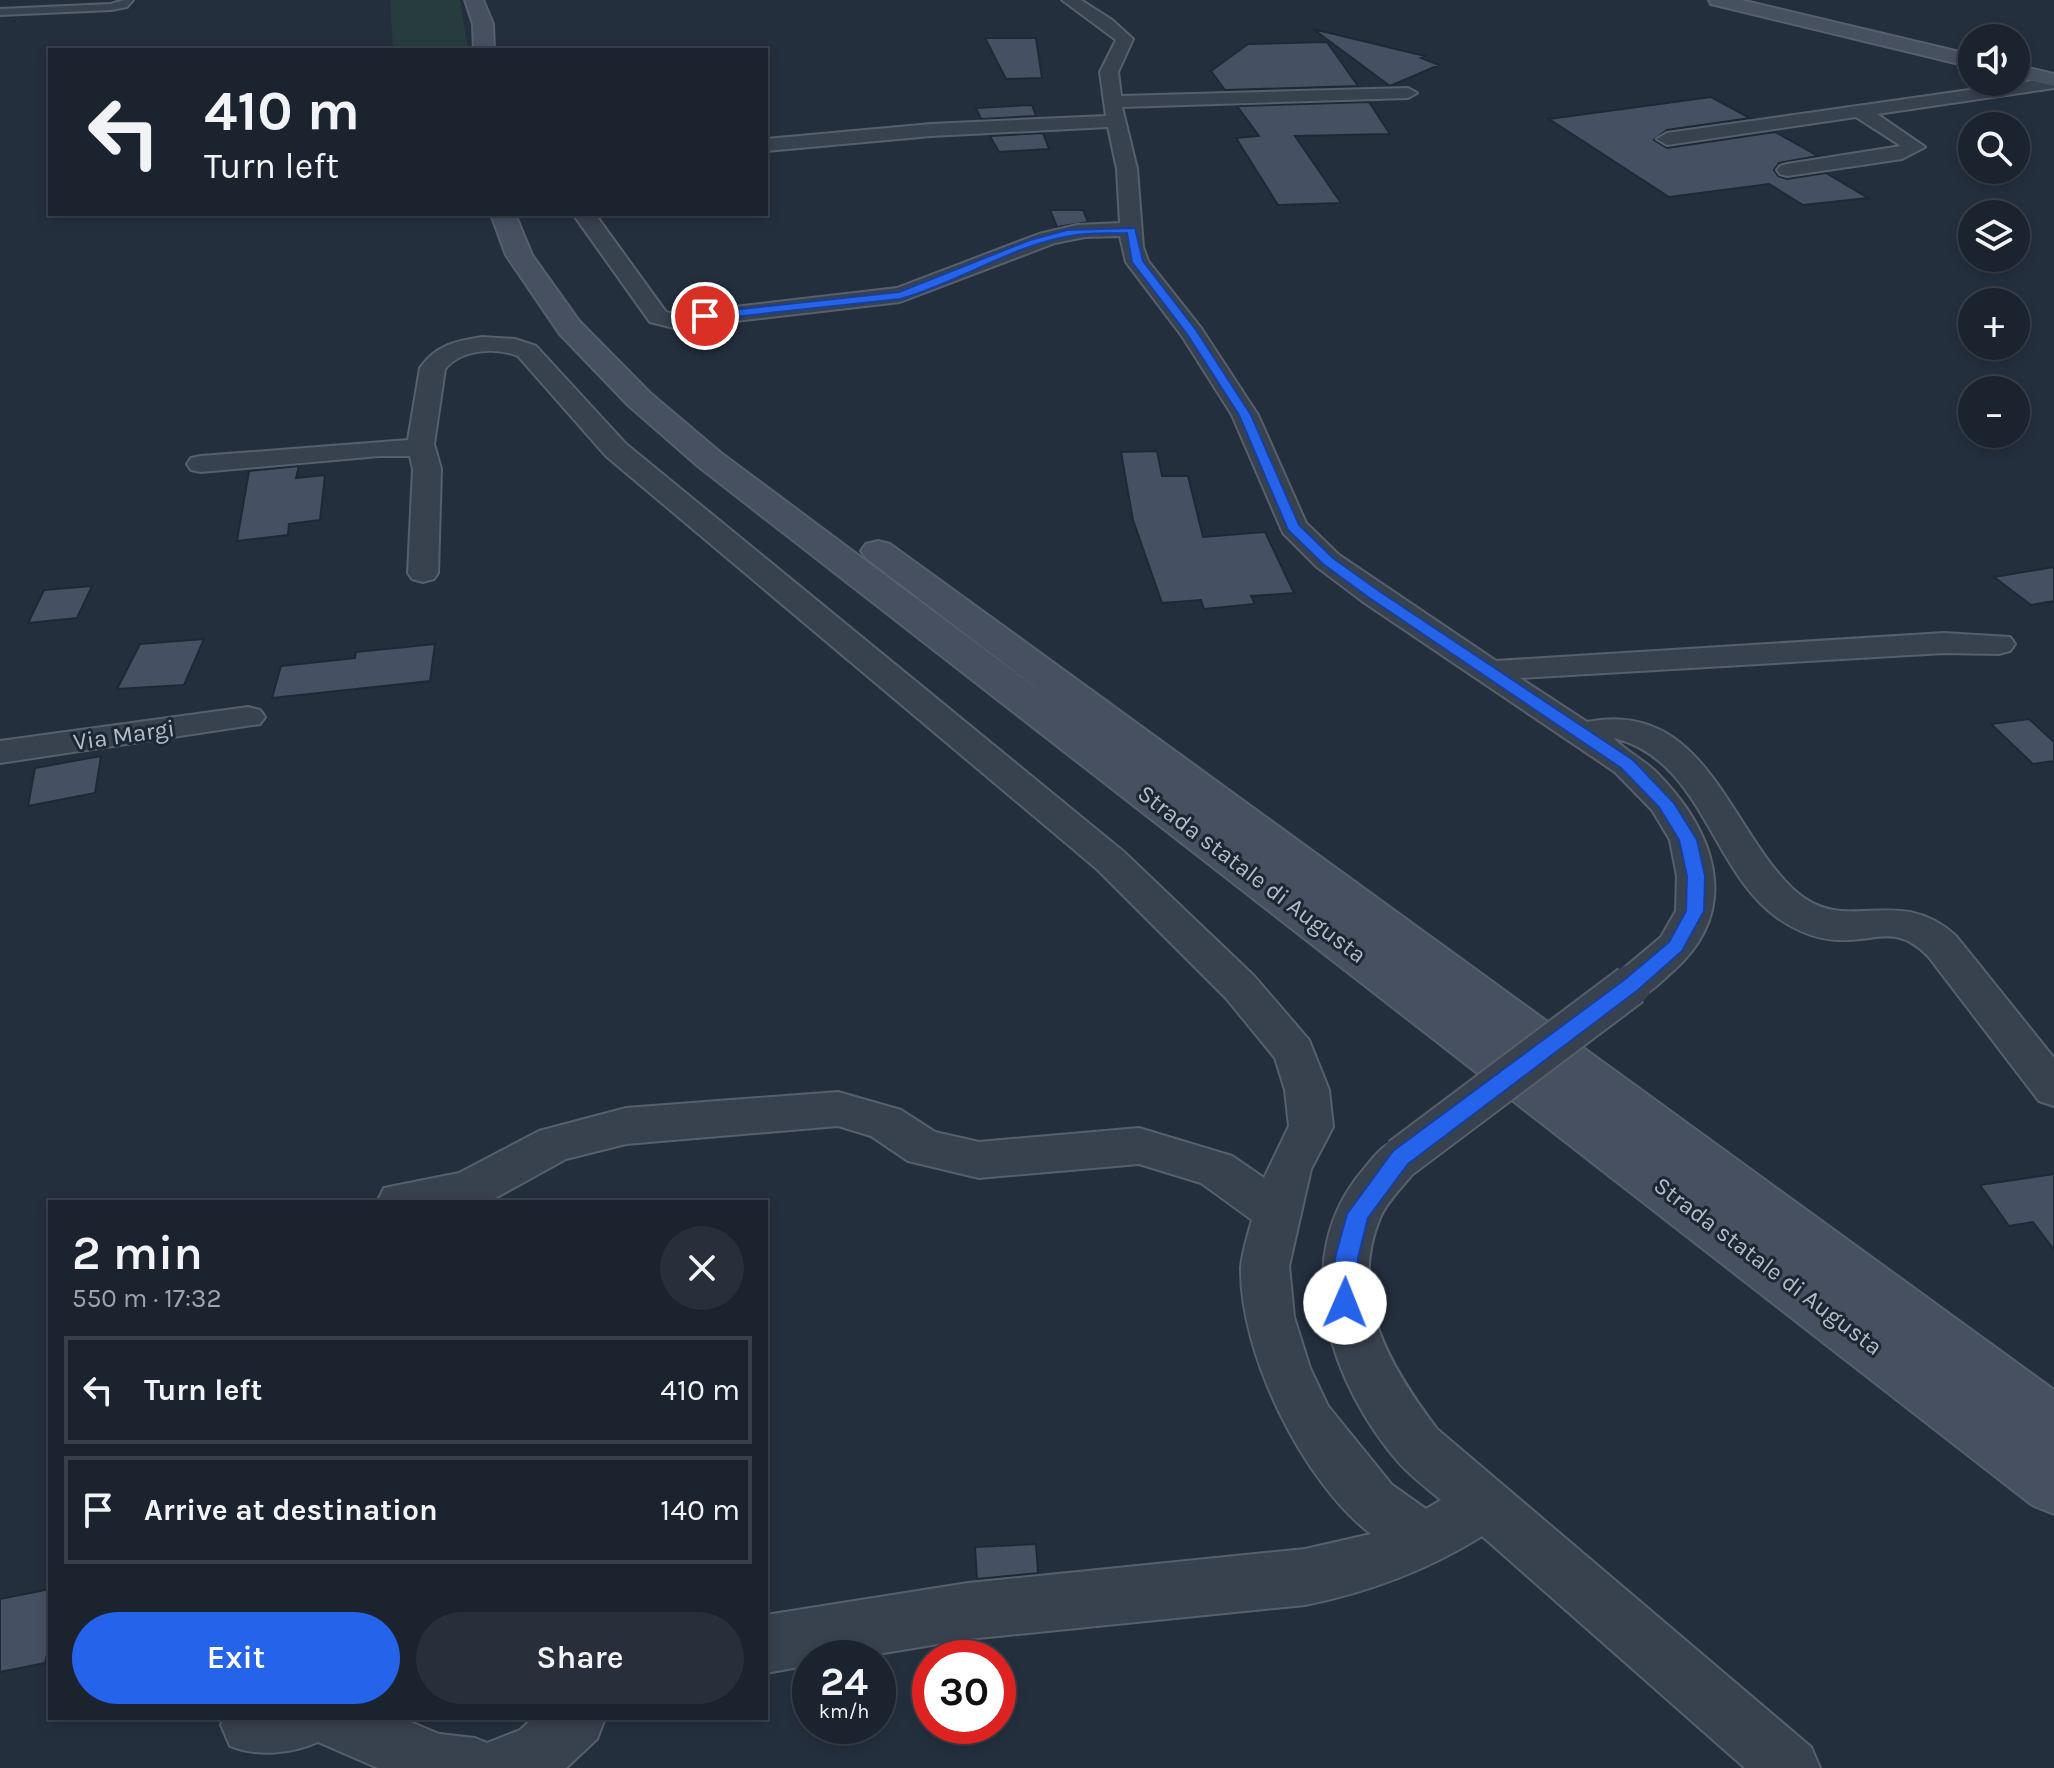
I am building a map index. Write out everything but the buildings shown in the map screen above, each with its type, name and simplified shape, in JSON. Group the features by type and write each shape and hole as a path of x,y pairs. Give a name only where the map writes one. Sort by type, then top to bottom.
{"main road":[{"path":"474,0 483,24 484,48"},
{"path":"1718,0 1958,58"},
{"path":"2030,75 2054,82"},
{"name":"Strada statale di Augusta","path":"504,216 519,255 569,327 639,399 710,460 2054,1484"},
{"name":"Strada statale di Augusta","path":"535,216 560,267 596,314 649,372 731,441 2054,1425"}],"street":[{"path":"1070,0 1125,39 1109,72 1127,169 1137,262 1192,333 1245,415 1293,527 1328,561 1627,764 1666,803 1688,840 1696,876 1695,911 1675,947 1631,985 1401,1158 1358,1214 1346,1258 1345,1303 1358,1352 1383,1399 1419,1447 1734,1716 1790,1768"},
{"path":"1667,139 2054,82"},
{"path":"768,145 1114,111 1408,93"},
{"path":"1787,170 1902,153 1915,147 1860,112"},
{"path":"585,216 658,317 674,321 900,295 1058,236 1087,230 1132,230"},
{"path":"423,573 427,469 422,448 433,368 442,357 460,348 482,344 502,344 527,351 616,450 1111,861 1240,987 1294,1051 1307,1090 1311,1127 1289,1169 1265,1266 1270,1317 1286,1370 1310,1423 1373,1503 1424,1541"},
{"path":"201,464 379,448 422,448"},
{"path":"1489,672 1929,644 1999,644"},
{"name":"Via Margi","path":"0,752 248,717"},
{"path":"1583,733 1614,727 1634,732 1665,749 1690,771 1724,818 1753,870 1782,901 1808,919 1835,926 1900,922 1926,931 1942,946 2054,1089"},
{"path":"412,1200 467,1191 555,1144 626,1126 838,1109 885,1123 924,1148 979,1160 1139,1146 1216,1169 1277,1212"},
{"path":"768,1644 968,1611 1305,1577 1359,1566 1424,1541 1484,1505"},
{"path":"336,1720 439,1764 475,1768"},
{"path":"499,1768 540,1752 574,1720"}],"lane":[{"path":"0,12 111,7 124,5 129,0"}],"green space":[{"path":"390,0 460,0 468,48 393,48"}],"route":[{"path":"705,316 900,295 923,289 1034,243 1071,232 1132,230 1132,247 1137,262 1192,333 1245,415 1293,527 1328,561 1373,594 1627,764 1666,803 1688,840 1696,876 1695,911 1675,947 1631,985 1401,1158 1358,1214 1346,1258 1345,1303"}]}
